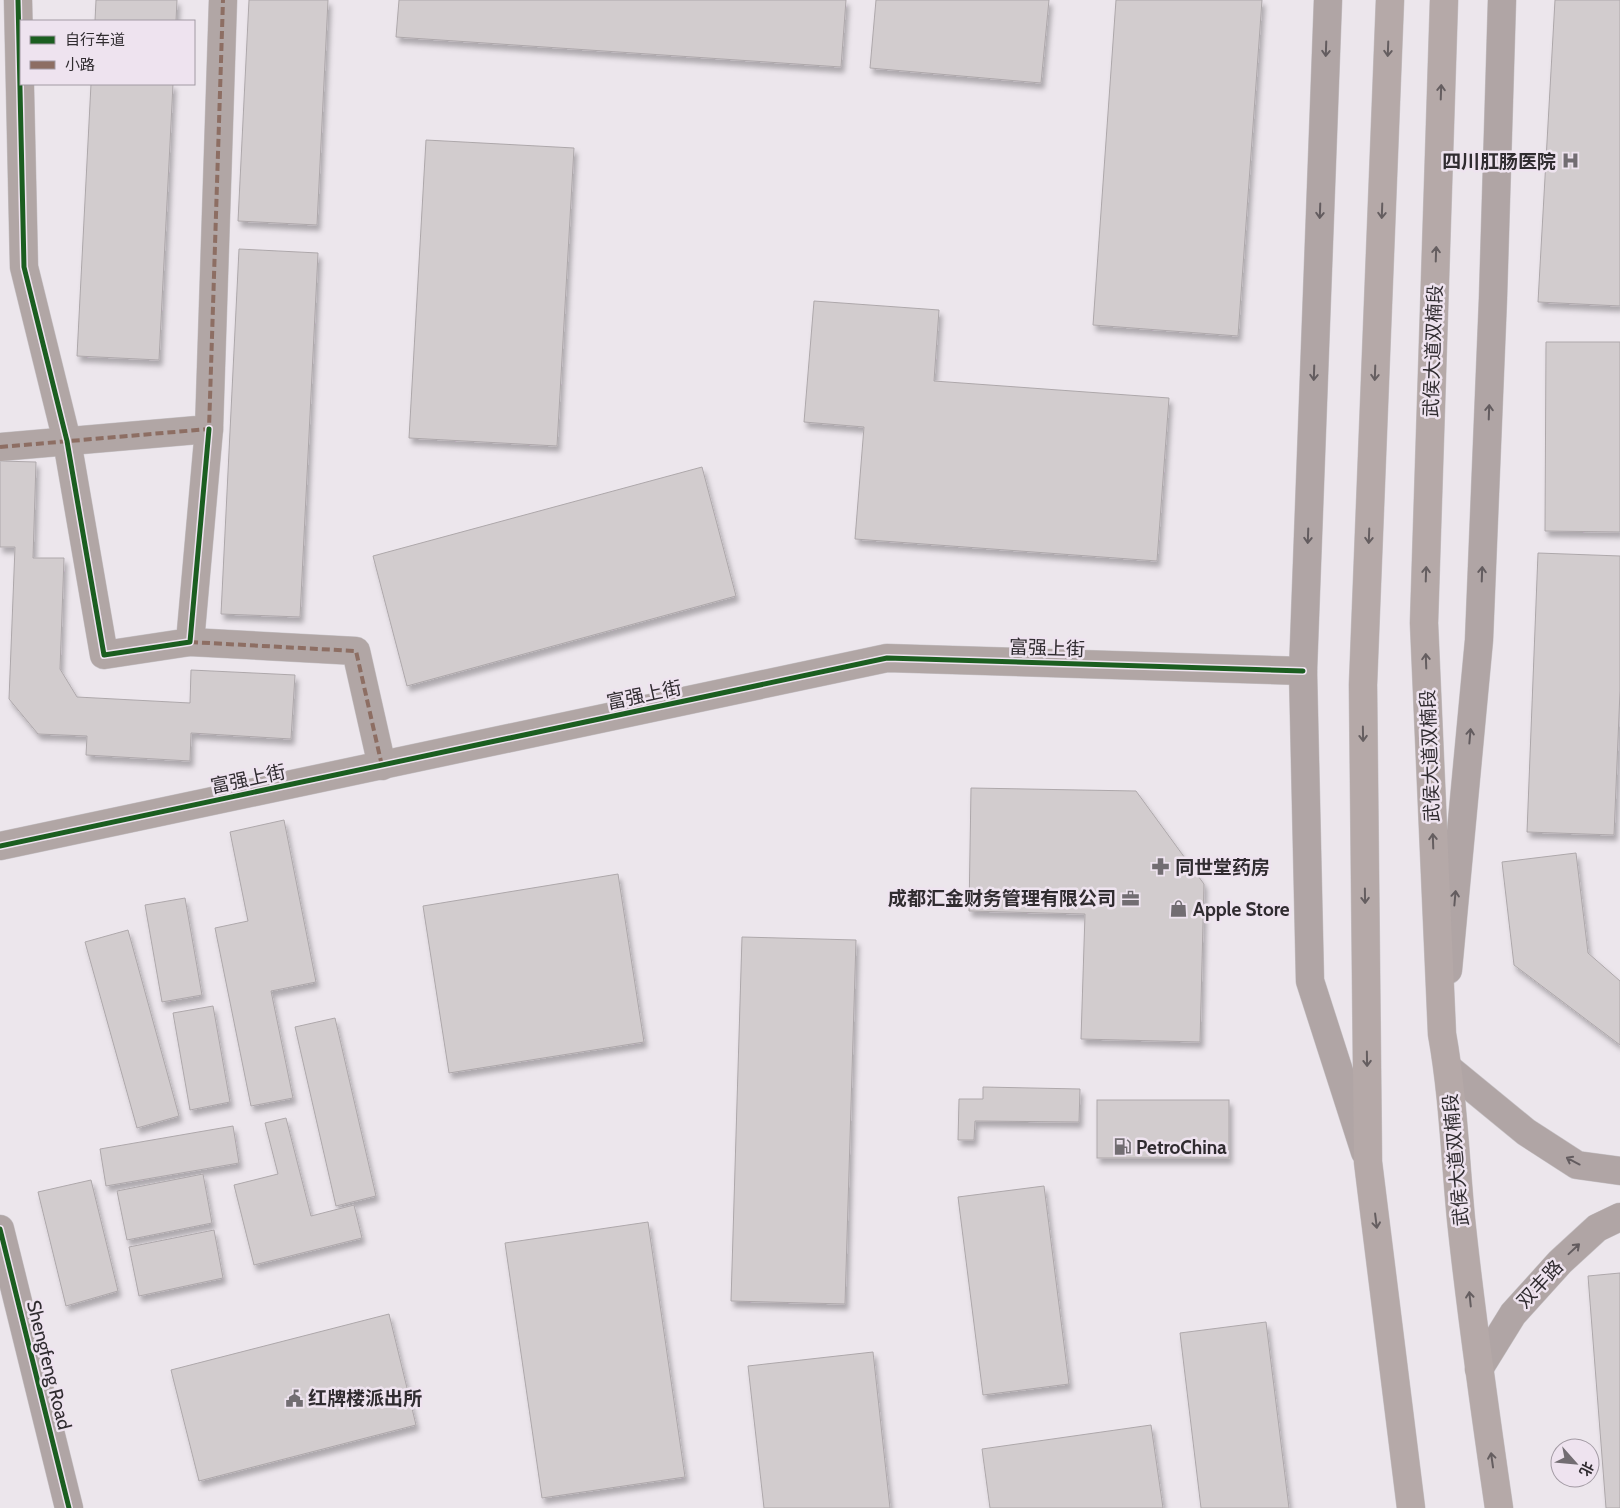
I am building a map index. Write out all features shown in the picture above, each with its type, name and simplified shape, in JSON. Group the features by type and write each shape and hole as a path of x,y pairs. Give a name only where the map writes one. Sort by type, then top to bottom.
{"main road":[{"path":"1328,0 1303,671 1310,981 1368,1162"},
{"path":"1390,0 1363,685 1368,1162 1411,1508"},
{"name":"武侯大道双楠段","path":"1444,0 1424,623 1442,1034 1448,1068 1457,1178 1479,1369 1499,1508"},
{"path":"1442,1034 1480,640 1502,0"},
{"path":"1448,1068 1526,1132 1577,1165 1620,1172"},
{"name":"双丰路","path":"1479,1369 1513,1314 1560,1262 1597,1228 1620,1217"},
{"name":"Shengfeng Road","path":"0,1229 69,1508"}],"street":[{"path":"18,0 24,267 67,441 104,655 190,642 356,651 382,766"},
{"path":"190,642 209,429 223,0"},
{"path":"0,446 209,429"},
{"name":"富强上街","path":"0,846 887,658 1303,671"}],"building":[{"path":"96,0 177,0 176,20 95,20"},
{"path":"249,0 328,0 317,225 238,221"},
{"path":"399,0 846,0 841,67 396,37"},
{"path":"876,0 1049,0 1041,83 870,68"},
{"path":"1116,0 1262,0 1238,336 1093,325"},
{"name":"四川肛肠医院","path":"1555,0 1620,0 1620,306 1538,302"},
{"path":"91,85 173,85 159,360 77,356"},
{"path":"426,140 574,148 557,446 409,438"},
{"path":"239,249 318,253 300,617 221,614"},
{"path":"814,301 939,310 934,381 1169,398 1157,561 855,539 864,427 804,422"},
{"path":"1546,342 1620,342 1620,532 1545,531"},
{"path":"0,461 36,462 33,558 64,558 60,669 77,697 190,703 191,670 295,675 291,739 191,733 190,761 86,755 87,736 38,734 9,699 15,547 0,547"},
{"path":"702,467 736,596 407,686 373,556"},
{"path":"1538,553 1620,556 1620,691 1614,835 1527,832"},
{"path":"971,788 1136,791 1204,884 1200,1042 1081,1039 1085,914 969,911"},
{"path":"284,820 316,982 271,991 293,1098 251,1106 215,928 248,921 230,832"},
{"path":"1576,853 1588,953 1620,981 1620,1045 1514,965 1502,862"},
{"path":"618,874 644,1042 449,1073 423,906"},
{"path":"185,898 202,995 162,1002 145,905"},
{"path":"128,930 179,1116 137,1128 85,942"},
{"path":"742,937 856,940 845,1304 731,1301"},
{"path":"213,1006 230,1102 190,1110 173,1013"},
{"path":"335,1018 376,1196 336,1206 295,1027"},
{"path":"983,1087 1080,1089 1079,1122 975,1121 974,1140 958,1140 959,1099 983,1099"},
{"path":"1097,1100 1229,1100 1229,1158 1097,1158"},
{"path":"286,1118 311,1216 354,1205 362,1238 254,1265 234,1185 278,1174 265,1123"},
{"path":"233,1126 239,1163 106,1186 100,1149"},
{"path":"203,1174 212,1223 127,1240 117,1191"},
{"path":"91,1180 118,1291 66,1306 38,1192"},
{"path":"1044,1186 1069,1384 983,1395 958,1197"},
{"path":"648,1222 685,1477 542,1498 505,1243"},
{"path":"214,1230 223,1278 139,1296 129,1247"},
{"path":"1620,1273 1620,1508 1606,1508 1588,1276"},
{"name":"红牌楼派出所","path":"389,1314 416,1425 199,1481 171,1370"},
{"path":"1266,1322 1289,1508 1201,1508 1180,1333"},
{"path":"873,1352 890,1508 764,1508 748,1366"},
{"path":"1151,1425 1163,1508 990,1508 982,1449"}],"marked path":[{"path":"0,447 209,429 223,0"},
{"path":"190,642 356,651 382,766"}],"cycle path":[{"path":"18,0 24,267 67,441 104,655 190,642 209,429"},
{"path":"0,846 887,658 1303,671"},
{"path":"0,1229 69,1508"}],"place":[{"name":"四川肛肠医院","path":"1570,161"},
{"name":"同世堂药房","path":"1161,867"},
{"name":"成都汇金财务管理有限公司","path":"1130,898"},
{"name":"Apple Store","path":"1179,909"},
{"name":"PetroChina","path":"1122,1147"},
{"name":"红牌楼派出所","path":"294,1398"}]}
